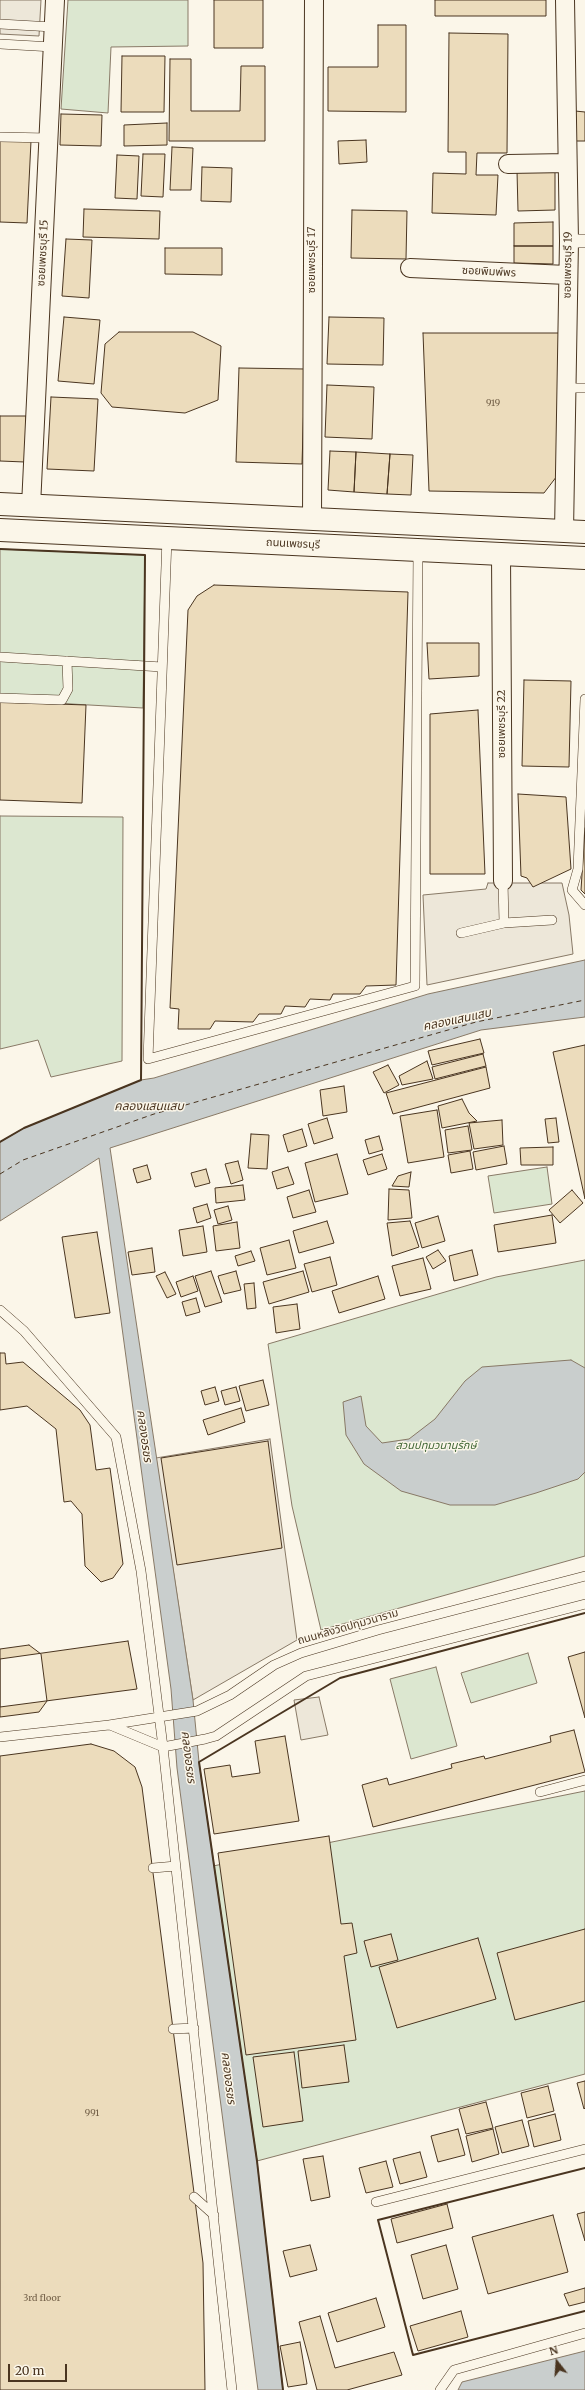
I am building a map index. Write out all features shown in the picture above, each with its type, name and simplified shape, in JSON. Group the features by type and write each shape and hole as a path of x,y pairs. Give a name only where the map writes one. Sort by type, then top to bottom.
{"main road":[{"path":"0,504 575,531"},
{"name":"ถนนเพชรบุรี","path":"0,530 418,550 501,561 585,558"}],"street":[{"name":"ซอยเพชรบุรี 15","path":"31,506 54,0"},
{"name":"ซอยเพชรบุรี 17","path":"312,519 314,0"},
{"name":"ซอยเพชรบุรี 19","path":"565,0 567,163 577,241 567,275 566,388 575,531"},
{"path":"508,164 567,163"},
{"name":"ซอยพิมพ์พร","path":"410,268 567,275"},
{"name":"ซอยเพชรบุรี 22","path":"501,561 503,881"}],"lane":[{"path":"0,24 53,27"},
{"path":"0,44 53,47"},
{"path":"0,137 48,138"},
{"path":"566,388 585,388"},
{"path":"167,538 148,1059 415,986 418,550"},
{"path":"0,657 162,667"},
{"path":"0,698 62,700 68,689 67,661"},
{"path":"585,699 578,869 572,890 585,905"},
{"path":"503,881 504,923"},
{"path":"461,933 504,923 552,920"},
{"path":"0,1310 24,1331 116,1437 141,1571 163,1747 232,2390"},
{"name":"ถนนหลังวัดปทุมวนาราม","path":"0,1737 109,1725 197,1711 230,1695 274,1665 302,1652 378,1630 585,1576"},
{"path":"109,1725 163,1747 201,1740 216,1736 306,1676 585,1604"},
{"path":"540,1792 585,1780"},
{"path":"153,1868 176,1866"},
{"path":"173,2029 194,2028"},
{"path":"376,2202 585,2148"},
{"path":"194,2197 214,2215"},
{"path":"440,2390 454,2370 585,2333"}],"green space":[{"path":"68,0 188,0 188,46 111,47 108,113 61,109"},
{"path":"0,549 145,555 143,708 0,700"},
{"path":"0,816 123,817 122,1061 51,1077 38,1040 0,1049"},
{"path":"547,1167 552,1204 494,1213 488,1176"},
{"name":"สวนปทุมวนานุรักษ์","path":"585,1260 585,1556 321,1630 292,1506 268,1344 496,1277"},
{"path":"528,1653 537,1683 471,1703 461,1673"},
{"path":"436,1667 457,1746 411,1759 390,1679"},
{"path":"585,1791 585,2074 257,2161 213,1866"}],"shaded area":[{"path":"0,0 41,0 39,36 0,34"},
{"path":"488,883 562,883 569,915 573,954 427,985 423,895 486,889"},
{"path":"270,1439 297,1640 193,1700 156,1458"},
{"path":"319,1697 328,1735 301,1740 294,1700"}],"water":[{"path":"585,960 585,1017 481,1030 110,1148 193,1700 199,1762 257,2161 283,2390 258,2390 177,1768 171,1689 99,1158 0,1221 0,1142 24,1128 141,1080 154,1078 428,994"},
{"path":"571,1360 585,1368 585,1472 578,1479 536,1493 495,1505 450,1505 401,1491 364,1464 346,1435 343,1402 361,1396 366,1426 382,1443 409,1439 435,1419 465,1381 482,1367"},
{"path":"585,2351 585,2390 458,2390 462,2382"}],"building":[{"path":"214,0 263,0 263,48 214,48"},
{"path":"435,0 546,0 546,16 435,16"},
{"path":"378,25 406,25 406,112 328,111 328,67 378,67"},
{"path":"449,33 508,34 507,153 477,153 476,175 498,175 496,215 432,213 433,173 466,174 466,152 448,152"},
{"path":"122,56 165,56 164,112 121,112"},
{"path":"170,59 191,59 191,111 240,111 241,66 265,66 265,141 169,141"},
{"path":"575,111 585,112 585,141 575,141"},
{"path":"61,114 102,115 101,146 60,145"},
{"path":"167,123 167,145 124,146 124,125"},
{"path":"0,140 31,141 27,223 0,222"},
{"path":"366,140 367,162 339,164 338,141"},
{"path":"172,147 193,148 191,190 170,190"},
{"path":"143,154 165,154 163,197 141,196"},
{"path":"117,155 139,156 137,199 115,198"},
{"path":"202,167 232,168 231,202 201,201"},
{"path":"555,170 555,210 518,211 517,171"},
{"path":"84,209 160,211 159,239 83,237"},
{"path":"352,210 407,211 406,259 351,258"},
{"path":"553,222 553,246 514,246 514,223"},
{"path":"66,239 92,240 89,298 62,296"},
{"path":"514,246 553,246 553,264 514,263"},
{"path":"165,248 222,248 222,275 165,274"},
{"path":"64,317 100,320 94,384 58,381"},
{"path":"329,317 384,318 383,365 327,364"},
{"path":"119,332 193,332 221,346 218,400 185,413 112,407 101,393 105,344"},
{"path":"423,333 563,333 560,472 544,493 429,491"},
{"path":"239,368 305,369 302,464 236,462"},
{"path":"327,385 374,387 372,439 325,437"},
{"path":"51,397 98,399 94,471 47,469"},
{"path":"0,416 26,416 25,462 0,461"},
{"path":"330,451 356,452 354,492 328,490"},
{"path":"356,452 390,454 387,494 354,492"},
{"path":"390,454 413,455 411,495 387,494"},
{"path":"214,585 408,592 396,985 366,986 360,994 333,994 330,1000 310,999 305,1007 285,1006 281,1014 259,1014 253,1022 215,1021 210,1029 178,1029 179,1009 170,1008 188,610 197,596"},
{"path":"427,643 479,643 479,676 429,679"},
{"path":"524,680 571,681 569,767 522,766"},
{"path":"0,702 86,705 82,803 0,800"},
{"path":"478,710 485,874 430,874 430,714"},
{"path":"518,794 566,797 571,869 533,887 527,878 521,876"},
{"path":"585,828 585,894 581,890"},
{"path":"480,1039 484,1053 432,1065 428,1051"},
{"path":"585,1045 585,1199 553,1052"},
{"path":"483,1054 486,1066 435,1079 432,1067"},
{"path":"427,1061 433,1079 402,1085 399,1076"},
{"path":"388,1065 399,1085 384,1093 373,1072"},
{"path":"486,1067 490,1088 393,1114 386,1093"},
{"path":"344,1086 347,1112 323,1116 320,1090"},
{"path":"462,1099 469,1113 477,1121 442,1128 438,1106"},
{"path":"437,1110 444,1157 408,1163 400,1116"},
{"path":"327,1118 333,1138 314,1144 308,1124"},
{"path":"556,1118 559,1142 548,1143 545,1119"},
{"path":"502,1120 503,1145 474,1149 469,1123"},
{"path":"468,1126 472,1150 448,1153 445,1130"},
{"path":"302,1129 307,1146 288,1152 283,1135"},
{"path":"251,1134 269,1135 267,1169 248,1168"},
{"path":"379,1136 383,1150 369,1154 365,1140"},
{"path":"504,1146 507,1164 476,1170 473,1152"},
{"path":"553,1147 553,1165 521,1165 520,1148"},
{"path":"470,1151 473,1169 451,1173 448,1155"},
{"path":"337,1154 348,1194 315,1202 305,1163"},
{"path":"382,1154 387,1169 368,1175 363,1160"},
{"path":"238,1161 243,1180 231,1184 225,1164"},
{"path":"147,1165 151,1179 137,1183 133,1169"},
{"path":"288,1167 294,1184 277,1189 272,1172"},
{"path":"206,1169 210,1183 195,1187 191,1173"},
{"path":"411,1172 409,1187 392,1186 398,1176"},
{"path":"243,1185 245,1200 216,1203 215,1188"},
{"path":"389,1189 409,1190 412,1218 388,1220"},
{"path":"309,1190 316,1212 293,1218 287,1197"},
{"path":"572,1190 583,1203 560,1223 549,1210"},
{"path":"207,1204 211,1218 197,1223 193,1208"},
{"path":"228,1206 232,1220 218,1224 214,1210"},
{"path":"552,1215 556,1243 498,1252 494,1225"},
{"path":"438,1216 445,1241 422,1248 415,1223"},
{"path":"327,1221 334,1243 299,1253 293,1231"},
{"path":"410,1221 419,1247 392,1256 387,1223"},
{"path":"237,1222 240,1248 216,1251 213,1226"},
{"path":"203,1226 207,1252 183,1256 179,1230"},
{"path":"97,1232 110,1313 75,1318 62,1237"},
{"path":"289,1240 296,1268 267,1275 260,1248"},
{"path":"152,1248 155,1272 132,1275 128,1252"},
{"path":"438,1250 446,1261 433,1269 426,1257"},
{"path":"472,1250 478,1275 454,1281 449,1256"},
{"path":"251,1251 255,1261 238,1266 235,1256"},
{"path":"330,1257 337,1285 312,1292 304,1264"},
{"path":"423,1258 431,1289 400,1296 392,1266"},
{"path":"211,1271 222,1302 205,1307 195,1276"},
{"path":"236,1271 241,1290 224,1294 218,1276"},
{"path":"303,1271 309,1292 269,1304 263,1282"},
{"path":"165,1272 176,1294 167,1298 156,1276"},
{"path":"193,1276 198,1291 181,1297 176,1282"},
{"path":"378,1276 385,1299 339,1313 332,1291"},
{"path":"254,1283 256,1308 247,1309 244,1284"},
{"path":"196,1298 200,1312 186,1316 182,1302"},
{"path":"297,1304 300,1329 276,1333 273,1307"},
{"path":"0,1353 5,1353 6,1364 23,1362 80,1410 90,1425 96,1470 110,1468 123,1564 113,1578 101,1582 85,1566 82,1514 71,1501 64,1502 56,1429 27,1406 0,1410"},
{"path":"263,1380 269,1405 246,1411 239,1386"},
{"path":"215,1387 219,1401 205,1405 201,1391"},
{"path":"236,1387 240,1401 225,1405 221,1391"},
{"path":"241,1408 245,1422 208,1435 203,1420"},
{"path":"268,1441 282,1548 177,1565 161,1458"},
{"path":"128,1641 137,1689 0,1707 0,1659"},
{"path":"29,1645 41,1654 47,1701 39,1712 0,1717 0,1649"},
{"path":"585,1652 585,1718 568,1657"},
{"path":"574,1730 585,1772 373,1827 362,1785 387,1778 389,1785 452,1768 451,1764 484,1756 485,1759 551,1742 550,1736"},
{"path":"285,1736 299,1821 214,1834 204,1769 230,1765 232,1777 260,1773 255,1741"},
{"path":"91,1744 114,1751 135,1767 142,1787 203,2263 205,2390 0,2390 0,1756"},
{"path":"329,1836 341,1924 352,1923 357,1953 344,1956 356,2040 246,2055 218,1853"},
{"path":"585,1929 585,2001 515,2020 497,1953"},
{"path":"391,1934 398,1960 371,1967 364,1941"},
{"path":"478,1938 496,1999 397,2028 379,1967"},
{"path":"344,2045 349,2082 302,2088 298,2051"},
{"path":"294,2052 303,2121 263,2127 253,2057"},
{"path":"585,2081 585,2108 584,2109 577,2083"},
{"path":"548,2086 554,2111 527,2118 521,2093"},
{"path":"486,2102 493,2128 466,2134 459,2109"},
{"path":"555,2114 561,2140 534,2147 528,2121"},
{"path":"522,2120 529,2146 502,2153 495,2127"},
{"path":"458,2129 465,2155 438,2162 431,2136"},
{"path":"493,2129 499,2154 472,2162 466,2136"},
{"path":"420,2152 427,2177 400,2184 393,2159"},
{"path":"323,2156 330,2197 311,2201 303,2159"},
{"path":"386,2161 393,2187 366,2193 359,2168"},
{"path":"447,2204 453,2228 397,2243 391,2219"},
{"path":"585,2212 585,2241 577,2214"},
{"path":"553,2215 568,2272 488,2294 472,2237"},
{"path":"310,2245 317,2270 290,2277 283,2251"},
{"path":"446,2245 458,2289 423,2299 411,2255"},
{"path":"585,2288 585,2302 569,2306 564,2294"},
{"path":"376,2298 385,2327 337,2342 328,2313"},
{"path":"461,2311 468,2337 418,2351 410,2326"},
{"path":"320,2316 335,2368 394,2352 402,2375 347,2390 317,2390 299,2322"},
{"path":"300,2342 307,2384 288,2387 280,2346"}],"ferry route":[{"path":"0,1174 23,1160 154,1114 476,1022 585,1000"}],"wall":[{"path":"0,549 145,555 141,1080 24,1128 0,1142"},
{"path":"283,2390 257,2161 199,1762 340,1678 585,1613"},
{"path":"585,2168 378,2220 413,2355 585,2311"}],"water label":[{"name":"คลองแสนแสบ","path":"457,1020"},
{"name":"คลองแสนแสบ","path":"149,1107"},
{"name":"คลองอรชร","path":"144,1436"},
{"name":"คลองอรชร","path":"188,1757"},
{"name":"คลองอรชร","path":"228,2078"}]}
